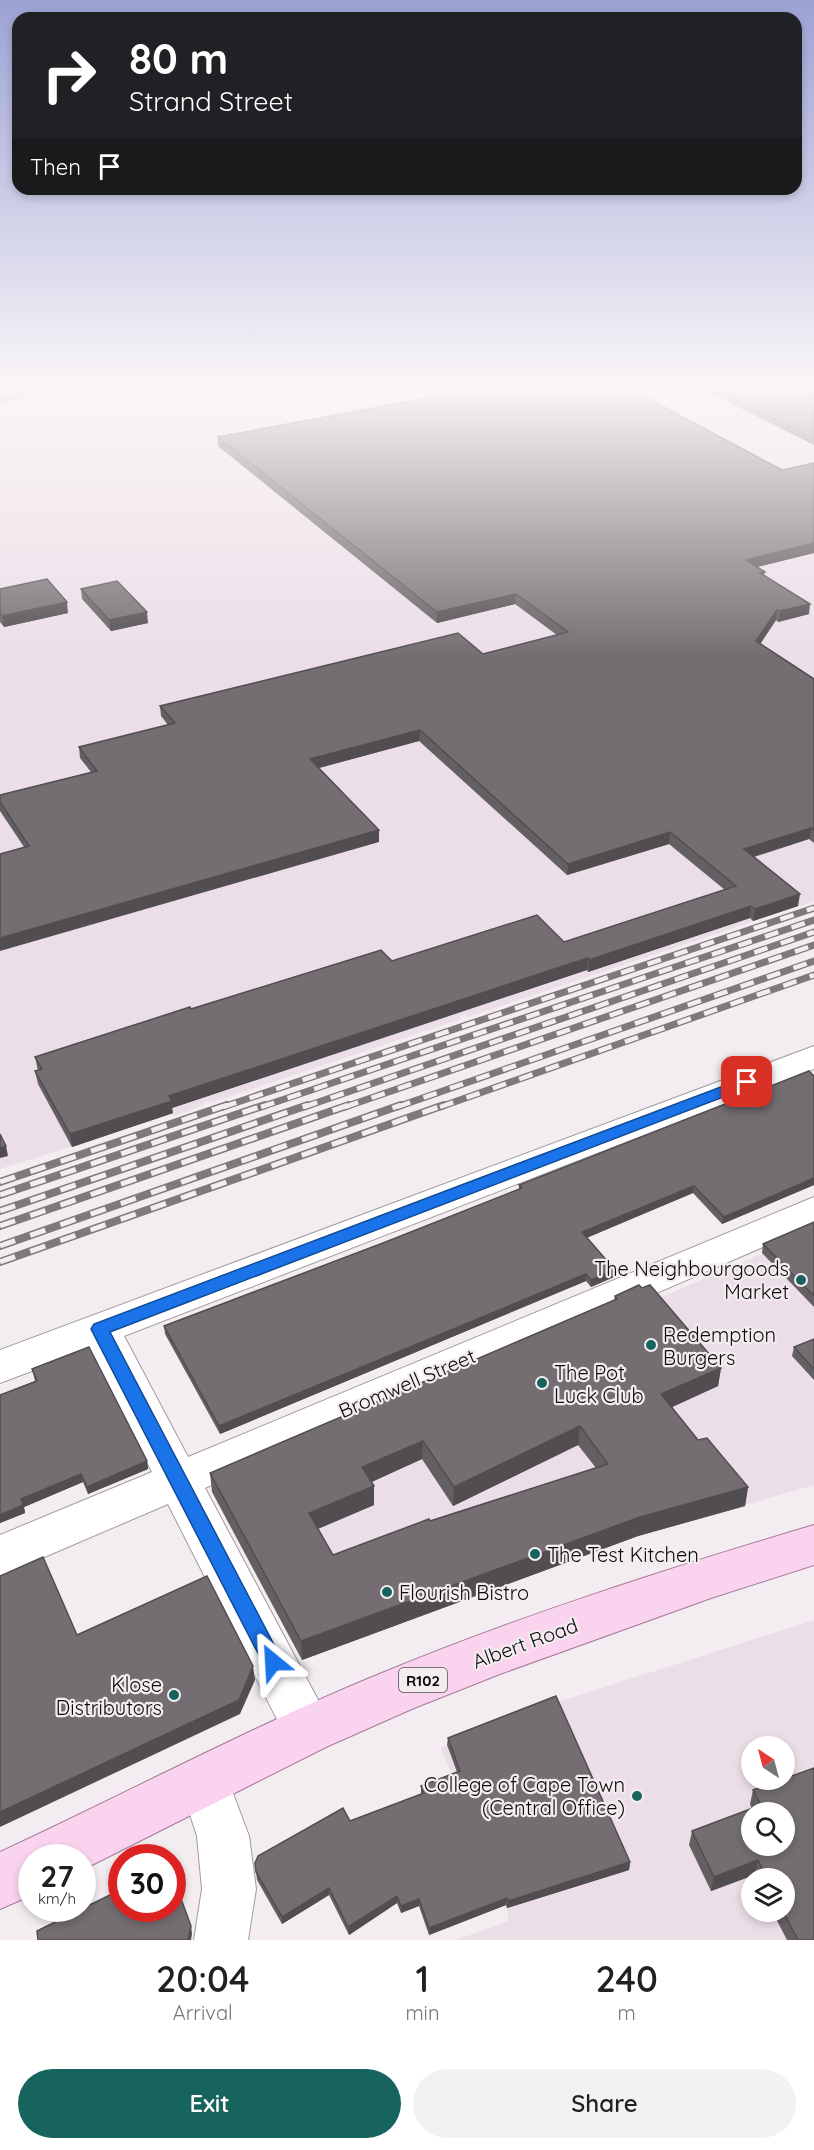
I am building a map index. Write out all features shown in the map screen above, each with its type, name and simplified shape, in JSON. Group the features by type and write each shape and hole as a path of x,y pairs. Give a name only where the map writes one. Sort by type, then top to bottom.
{"main road":[{"name":"Albert Road","path":"76,1844 308,1730 396,1691 491,1653 711,1577 814,1545"},
{"path":"0,1881 18,1873"}],"street":[{"path":"0,1367 814,1057"},
{"name":"Bromwell Street","path":"0,1556 814,1210"},
{"path":"100,1329 308,1730"},
{"path":"204,1781 223,1836 229,1889 220,1940"}],"shaded area":[{"path":"0,477 814,477 814,901 468,1017 459,1016 461,1019 210,1103 203,1102 204,1105 174,1116 173,1114 0,1169"},
{"path":"814,1231 814,1485 637,1536 302,1660 212,1492"},
{"name":"College of Cape Town (Central Office)","path":"814,1620 814,1940 456,1940 507,1922 509,1915 441,1748 555,1703"}],"building":[{"path":"267,477 814,477 814,543 746,560 765,572 760,573 810,604 777,610 756,641 814,679 814,830 811,828 744,849 800,894 755,909 751,906 589,960 588,958 169,1096 172,1101 70,1134 35,1071 42,1069 35,1057 190,1007 191,1009 381,950 392,961 537,915 564,942 736,886 670,832 568,864 420,730 310,759 379,830 0,938 0,854 29,846 0,802 0,795 97,771 79,747 175,723 160,706 458,633 483,654 568,632 516,594 437,612"},
{"path":"47,579 67,602 2,616 0,589"},
{"path":"117,581 147,612 109,620 81,589"},
{"path":"809,1071 814,1076 814,1178 724,1217 694,1186 582,1232 615,1270 591,1280 586,1274 219,1426 164,1326 383,1243 522,1188 519,1185"},
{"path":"0,1134 6,1146 0,1148"},
{"name":"The Neighbourgoods Market","path":"814,1222 814,1296 763,1244"},
{"path":"639,1285 642,1288 650,1285 721,1368 661,1394 698,1440 707,1438 748,1487 640,1517 301,1641 210,1473 617,1299 615,1296","holes":["580,1426 608,1464 430,1521 429,1519 333,1555 309,1513 374,1486 362,1467 423,1441 454,1487"]},
{"path":"814,1339 814,1369 794,1347"},
{"path":"89,1347 147,1461 87,1487 81,1474 21,1499 23,1505 0,1515 0,1395 37,1381 32,1369"},
{"path":"43,1557 77,1635 207,1576 253,1666 239,1700 0,1812 0,1576"},
{"path":"556,1696 630,1862 508,1901 507,1898 429,1928 419,1899 401,1906 397,1896 348,1927 329,1888 282,1917 256,1872 255,1863 258,1856 343,1808 350,1821 424,1793 421,1786 460,1771 448,1738"},
{"path":"814,1768 814,1940 798,1940 789,1922 795,1922 795,1868 762,1868 758,1860 714,1877 692,1831 741,1813 741,1856 795,1856 795,1802 759,1802 753,1790 795,1790 795,1775"},
{"path":"108,1896 108,1922 186,1922 186,1912 191,1926 188,1940 38,1940 37,1931 55,1922 96,1922 96,1902"}],"railway":[{"path":"223,1107 814,908"},
{"path":"261,1107 814,920"},
{"path":"304,1107 814,932"},
{"path":"345,1107 814,945"},
{"path":"397,1107 814,961"},
{"path":"440,1107 814,975"},
{"path":"0,1182 227,1105"},
{"path":"0,1195 265,1105"},
{"path":"0,1211 308,1105"},
{"path":"0,1226 349,1105"},
{"path":"0,1246 401,1105"},
{"path":"0,1262 444,1105"}],"place":[{"name":"The Neighbourgoods Market","path":"801,1280"},
{"name":"Redemption Burgers","path":"651,1345"},
{"name":"The Pot Luck Club","path":"542,1383"},
{"name":"The Test Kitchen","path":"535,1554"},
{"name":"Flourish Bistro","path":"387,1592"},
{"name":"Klose Distributors","path":"174,1695"},
{"name":"College of Cape Town (Central Office)","path":"637,1796"}],"route":[{"path":"273,1662 100,1329 747,1082"}]}
